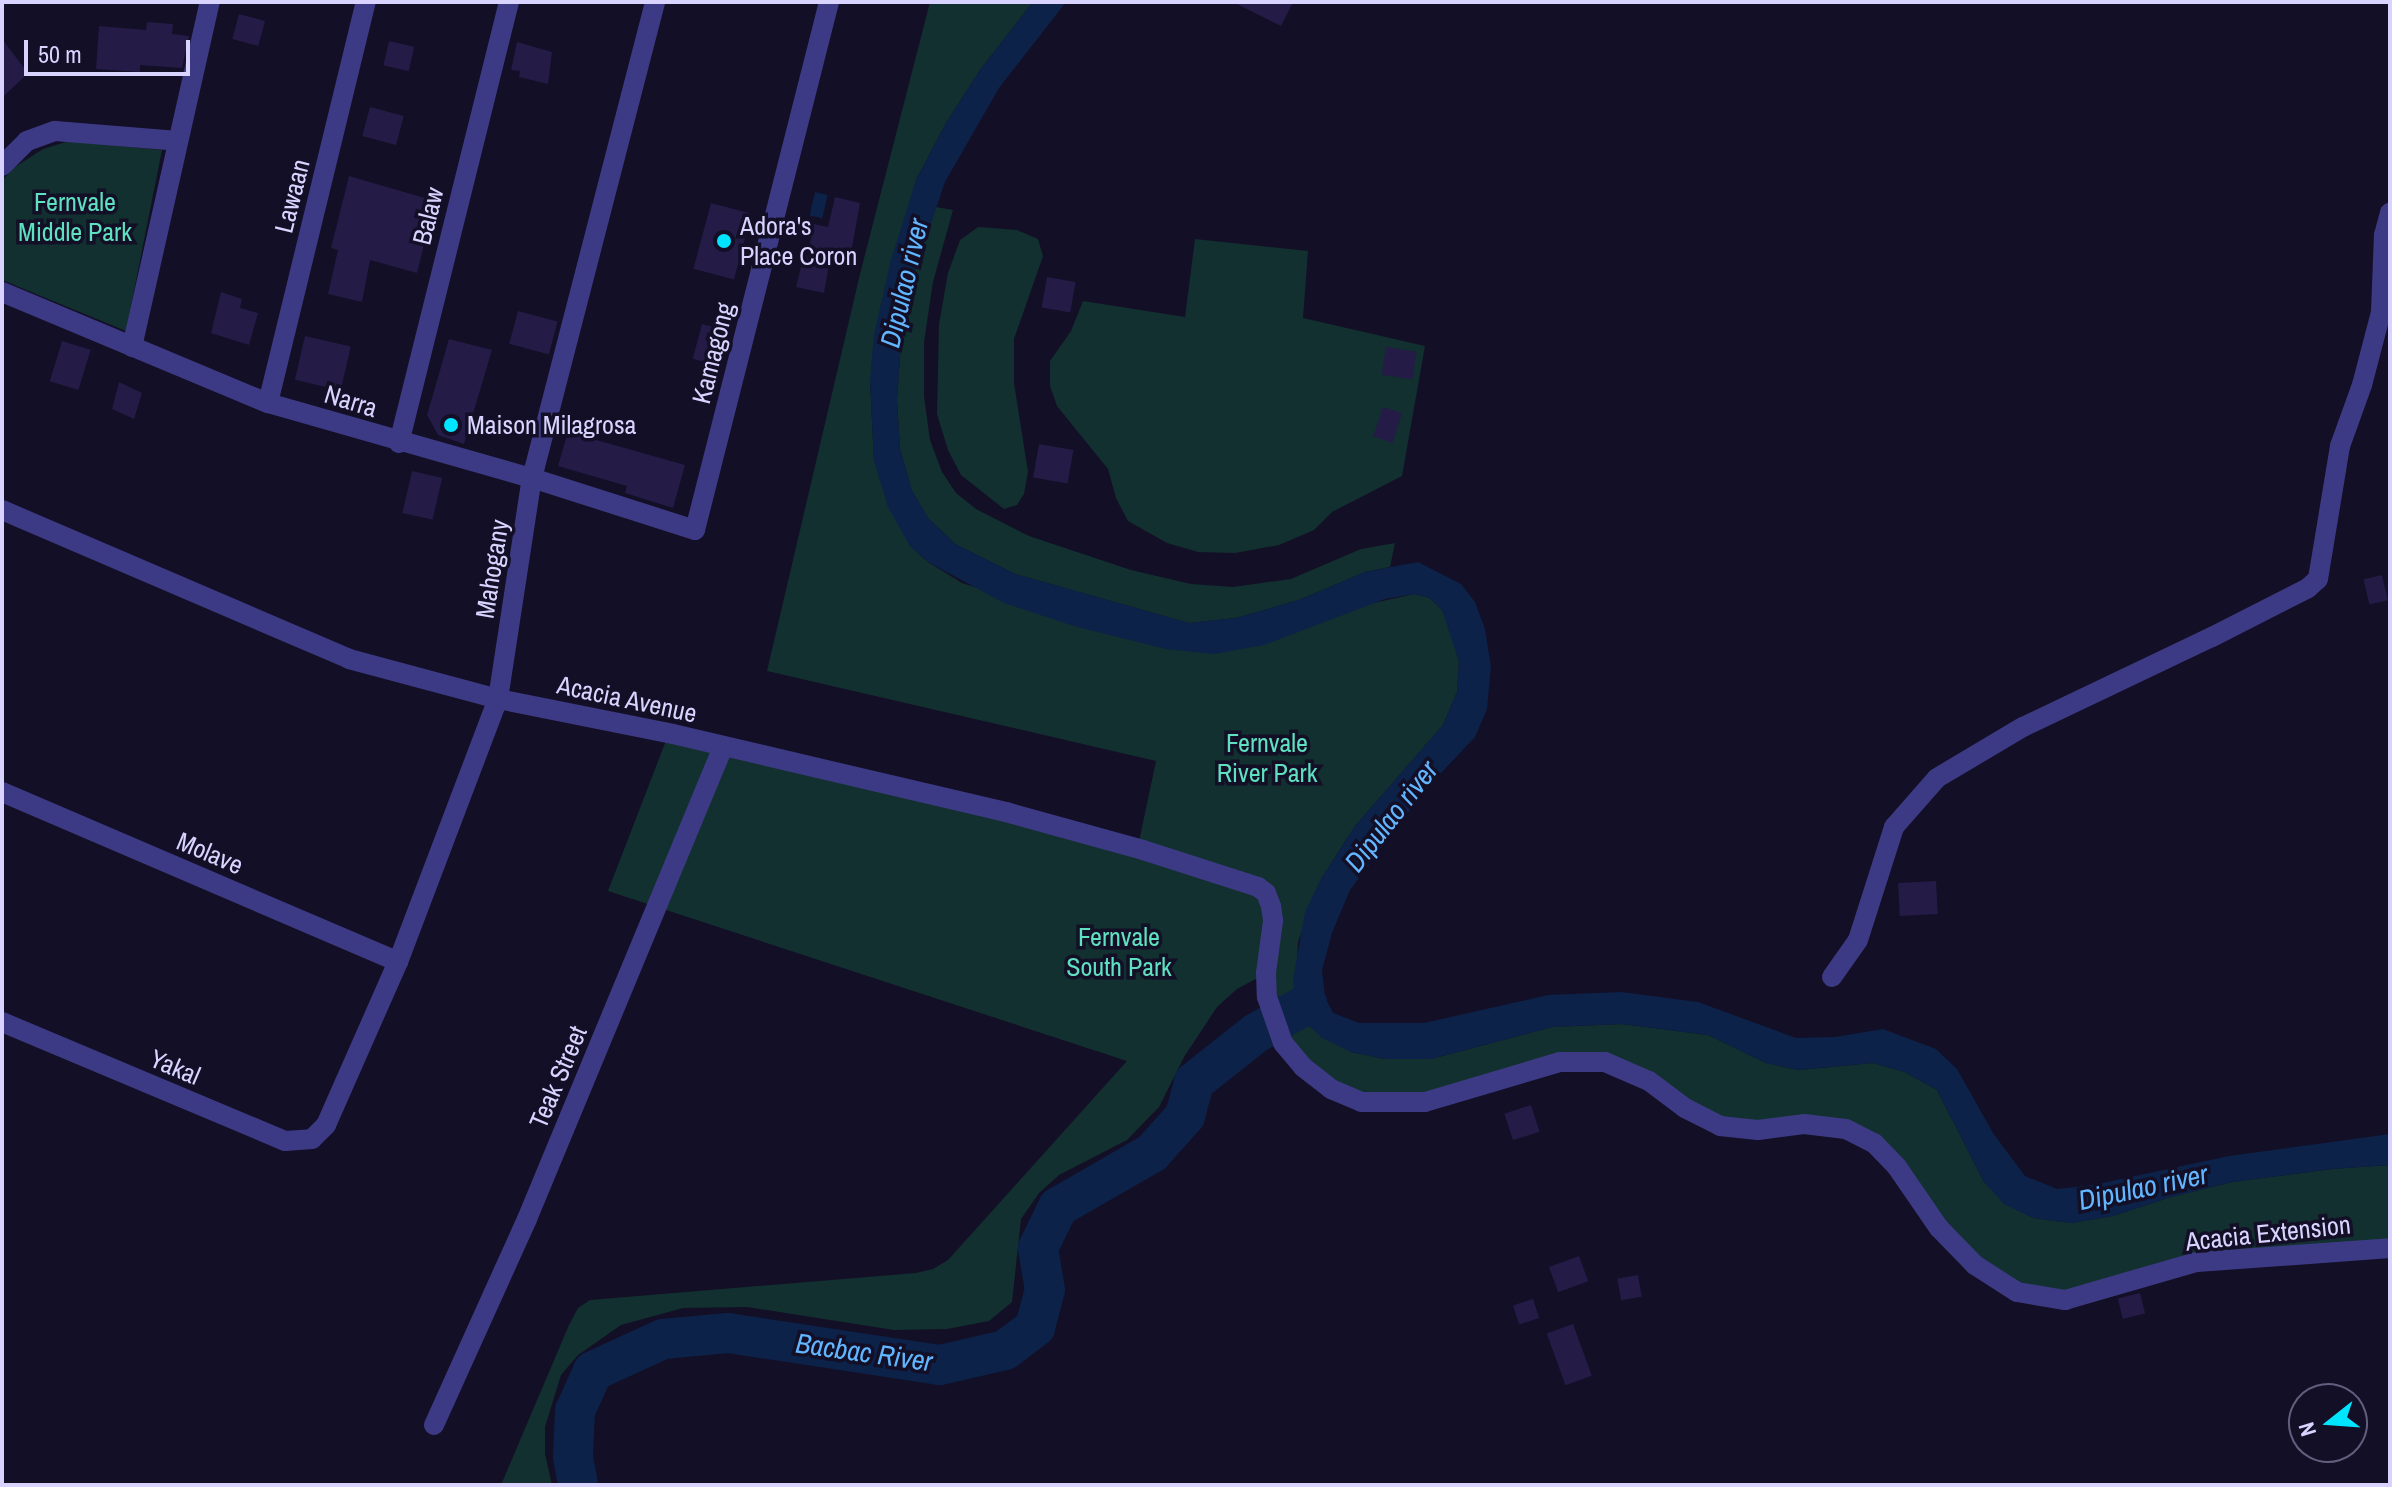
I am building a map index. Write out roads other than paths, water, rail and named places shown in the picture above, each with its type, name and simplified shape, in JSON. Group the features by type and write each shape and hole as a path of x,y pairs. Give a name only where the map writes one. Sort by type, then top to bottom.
{"street":[{"path":"132,347 210,2"},
{"name":"Lawaan","path":"268,403 366,2"},
{"name":"Balaw","path":"399,443 509,2"},
{"name":"Mahogany","path":"326,1125 398,962 498,699 532,478 655,2"},
{"name":"Kamagong","path":"695,530 829,2"},
{"path":"2,166 27,141 55,131 178,141"},
{"path":"1832,977 1858,940 1894,827 1937,778 2023,727 2212,637 2308,588 2318,579 2340,446 2362,385 2381,312 2384,235 2390,213"},
{"name":"Narra","path":"2,292 268,403 399,443 532,478 695,530"},
{"name":"Acacia Avenue","path":"2,510 349,659 498,699 1006,812 1143,850 1258,887"},
{"name":"Teak Street","path":"434,1425 527,1219 723,747"},
{"name":"Molave","path":"2,792 398,962"},
{"name":"Acacia Extension","path":"1258,887 1266,893 1271,906 1273,921 1266,973 1267,997 1283,1043 1303,1067 1331,1089 1361,1102 1425,1102 1560,1062 1605,1062 1649,1081 1685,1108 1720,1126 1758,1130 1804,1124 1846,1129 1874,1143 1897,1167 1939,1228 1975,1265 2017,1292 2065,1300 2197,1262 2390,1248"},
{"name":"Yakal","path":"2,1022 285,1141 312,1139 326,1125"}],"water":[{"name":"Dipulao river","path":"1033,2 1066,2 999,88 945,182 912,279 901,341 897,400 900,449 912,491 928,518 955,544 1015,574 1189,623 1236,618 1299,600 1365,572 1418,562 1461,584 1475,602 1485,629 1491,667 1487,709 1475,737 1426,789 1350,890 1332,933 1322,970 1325,997 1333,1013 1359,1023 1424,1023 1548,995 1621,992 1698,1002 1796,1038 1835,1037 1883,1029 1936,1049 1957,1069 1993,1133 2025,1176 2057,1189 2093,1185 2229,1156 2390,1134 2390,1165 2232,1182 2113,1216 2071,1223 2033,1218 2004,1204 1984,1182 1937,1090 1905,1072 1873,1063 1798,1070 1766,1063 1708,1035 1622,1024 1552,1027 1431,1059 1385,1059 1351,1052 1322,1038 1306,1023 1295,1004 1293,980 1305,912 1321,879 1355,826 1443,725 1457,692 1459,662 1442,610 1430,598 1414,594 1385,599 1264,645 1214,654 1166,649 1077,627 1004,603 928,562 910,546 888,507 874,461 870,380 874,335 890,263 916,180 946,123 980,70"},
{"path":"815,192 828,195 822,218 810,215"}],"waterway":[{"name":"Bacbac River","path":"578,1485 573,1456 575,1411 593,1371 663,1339 728,1333 940,1365 1005,1350 1035,1327 1045,1290 1038,1248 1058,1207 1152,1153 1185,1116 1194,1082 1256,1033 1307,1004"}],"place":[{"name":"Adora's Place Coron","path":"724,241"},
{"name":"Maison Milagrosa","path":"451,425"}],"park label":[{"name":"Fernvale Middle Park","path":"75,217"},
{"name":"Fernvale River Park","path":"1267,758"},
{"name":"Fernvale South Park","path":"1119,952"}]}
